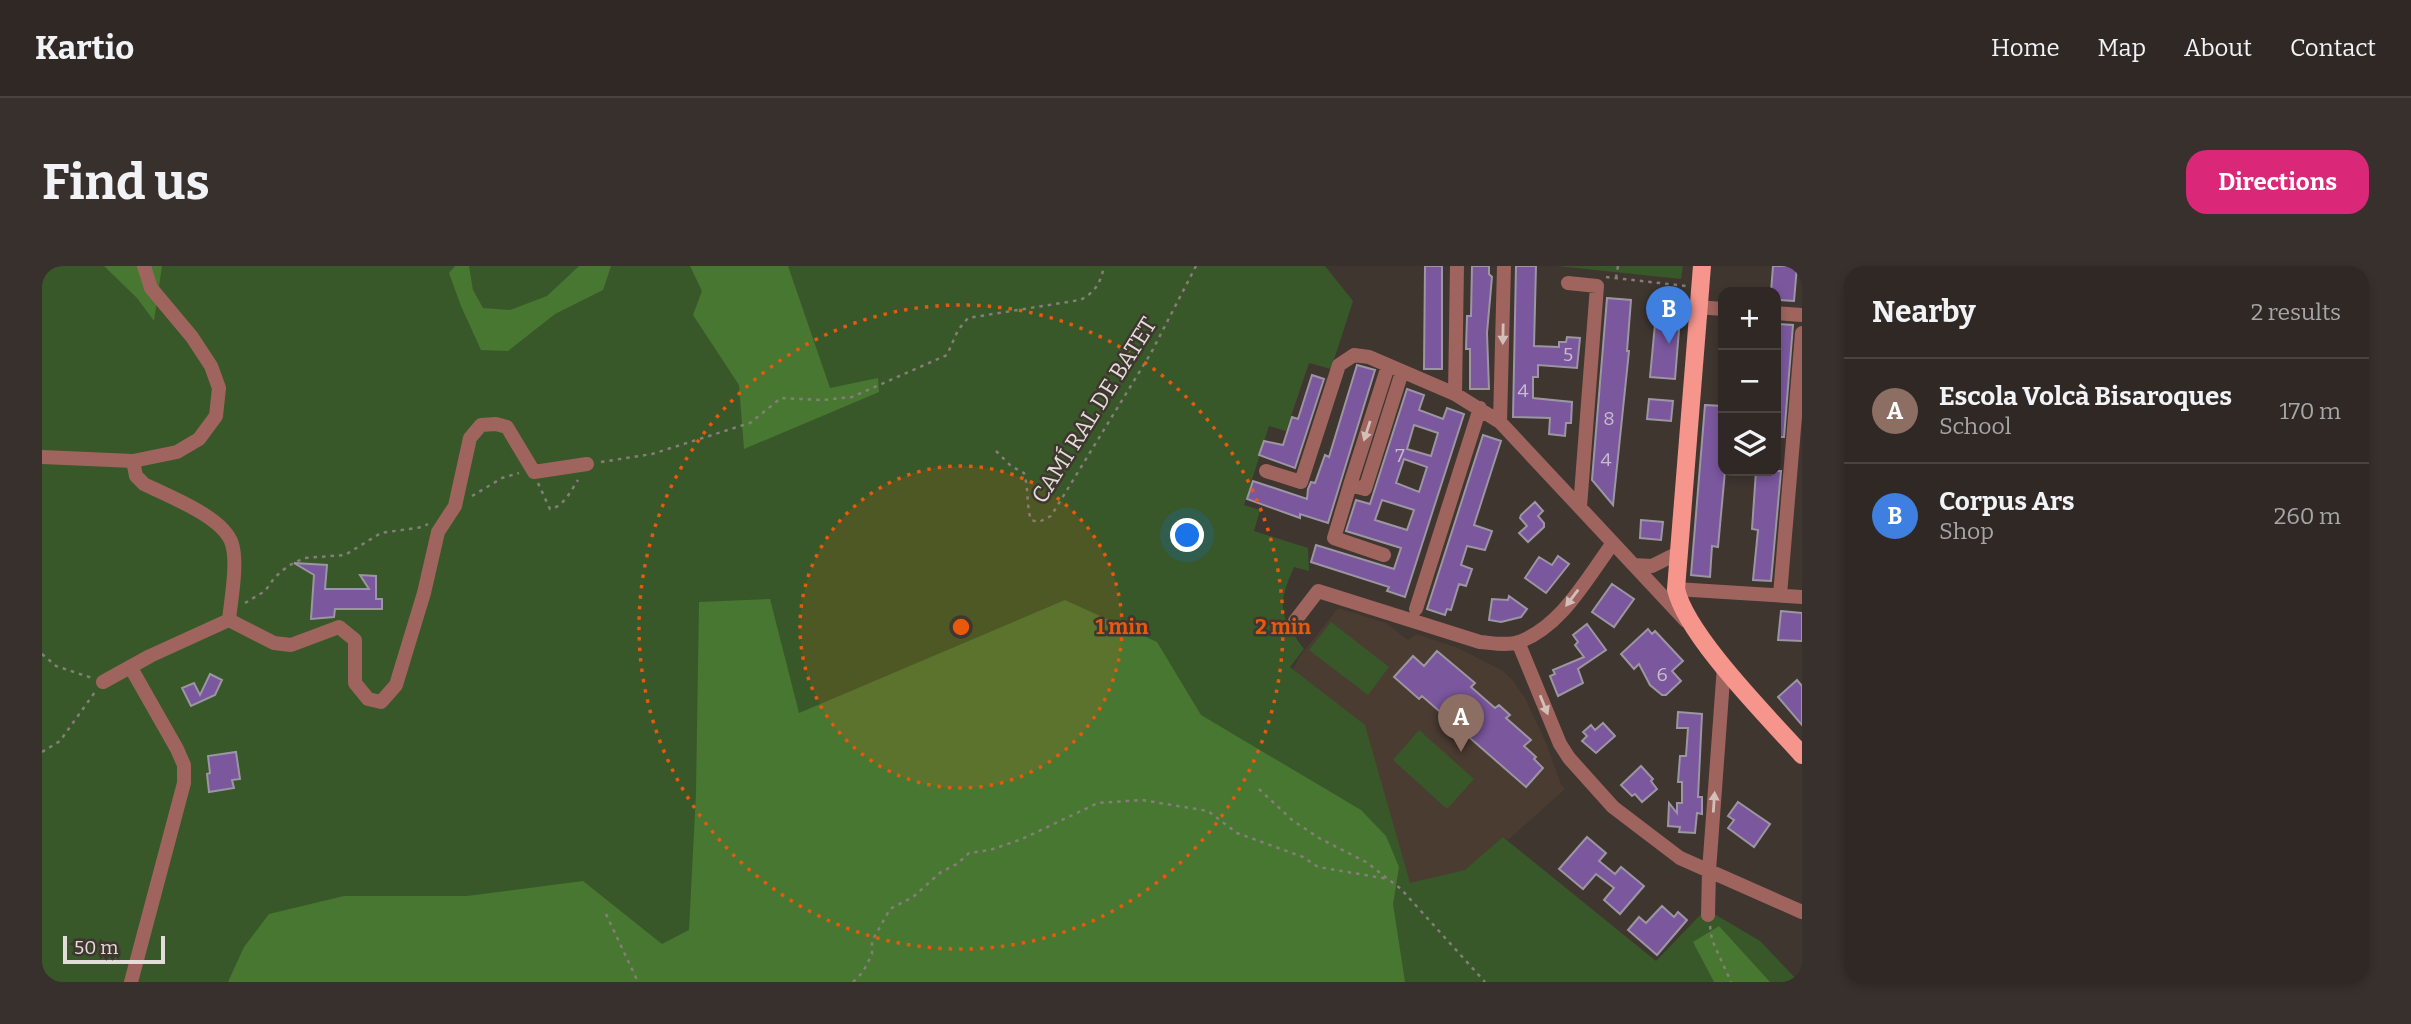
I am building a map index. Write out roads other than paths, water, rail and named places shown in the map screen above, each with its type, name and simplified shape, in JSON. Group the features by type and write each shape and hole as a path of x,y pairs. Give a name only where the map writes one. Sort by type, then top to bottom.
{"main road":[{"path":"1702,266 1678,553 1678,602 1724,666 1802,755"}],"street":[{"path":"42,457 133,461 177,452 199,439 216,416 219,388 211,366 192,337 151,288 144,266"},
{"path":"1455,394 1457,266"},
{"path":"1500,422 1504,266"},
{"path":"1567,283 1597,286 1580,507"},
{"path":"1697,307 1718,309"},
{"path":"1781,313 1802,315"},
{"path":"1780,595 1802,333"},
{"path":"1266,471 1301,482 1339,365 1346,358 1361,355 1455,394 1500,422 1703,640"},
{"path":"1384,555 1334,538 1388,366"},
{"path":"1350,485 1365,489 1402,372"},
{"path":"1416,608 1480,408"},
{"path":"229,620 274,643 291,645 339,627 355,640 355,683 368,699 381,702 396,685 424,593 438,531 455,506 470,438 481,425 496,424 507,427 534,472 583,465"},
{"path":"133,461 136,476 144,484 210,519 228,536 232,543 233,561 229,620"},
{"path":"1295,621 1318,592 1480,642 1518,642 1546,626 1563,611 1613,543"},
{"path":"1634,565 1652,566 1678,553"},
{"path":"1676,589 1802,597"},
{"path":"103,682 150,656 229,620"},
{"path":"1518,642 1560,744 1569,758 1621,815 1680,858 1802,912"},
{"path":"1708,915 1724,666"},
{"path":"131,668 184,765 184,783 131,982"}],"place":[{"name":"Corpus Ars","path":"1669,344"},
{"name":"Escola Volcà Bisaroques","path":"1461,752"}]}
